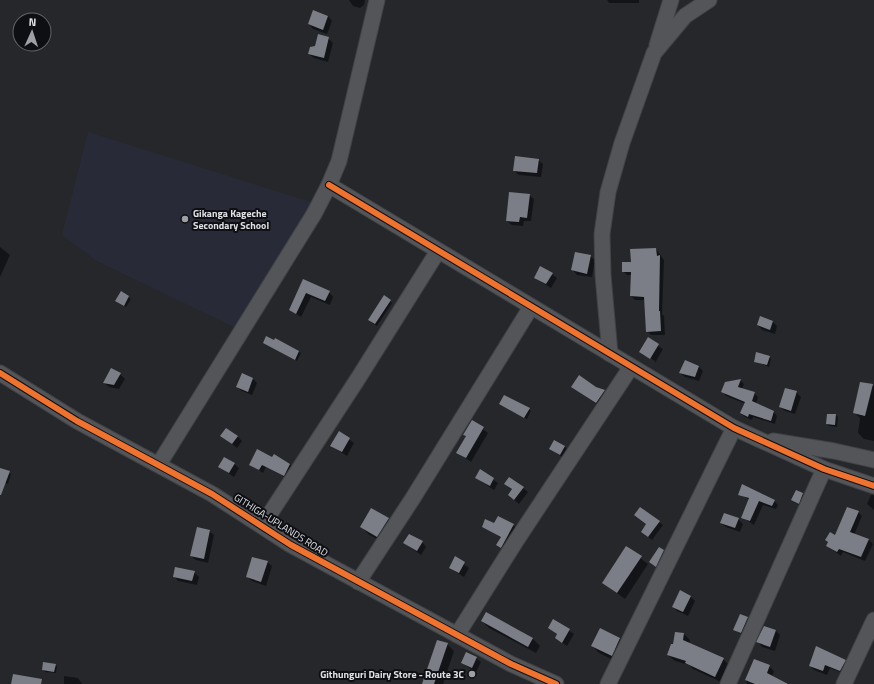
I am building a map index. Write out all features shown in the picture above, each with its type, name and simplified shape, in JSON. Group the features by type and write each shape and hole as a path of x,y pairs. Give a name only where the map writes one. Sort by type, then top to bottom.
{"street":[{"path":"159,464 314,214 329,185 339,161 378,0"},
{"path":"610,354 603,274 602,234 608,192 622,144 671,0"},
{"path":"654,53 685,16 709,0"},
{"path":"329,185 631,368 734,428 824,469 874,486"},
{"path":"262,526 359,377 438,251"},
{"path":"358,582 413,498 532,307"},
{"path":"457,635 516,541 631,368"},
{"name":"GITHIGA-UPLANDS ROAD","path":"0,373 77,421 212,494 291,545 511,664 556,684"},
{"path":"608,684 734,428"},
{"path":"758,439 826,449 874,460"},
{"path":"728,684 824,469"},
{"path":"844,684 874,620"}],"shaded area":[{"name":"Gikanga Kageche Secondary School","path":"88,132 314,203 236,328 97,261 62,235"}],"building":[{"path":"313,10 328,16 323,30 308,24"},
{"path":"318,34 329,37 324,58 308,54 310,47 315,46"},
{"path":"515,156 539,159 537,173 513,171"},
{"path":"509,192 530,194 527,218 520,217 519,222 506,221"},
{"path":"656,248 657,256 660,255 659,311 661,331 646,332 644,297 630,296 631,272 622,272 622,262 631,262 630,249"},
{"path":"575,252 591,255 587,274 571,270"},
{"path":"540,266 553,273 546,284 534,278"},
{"path":"303,279 330,291 325,301 306,293 296,314 289,310"},
{"path":"121,291 129,296 124,306 115,301"},
{"path":"384,295 391,300 375,324 368,320"},
{"path":"760,316 773,321 770,330 757,325"},
{"path":"266,336 274,340 275,338 299,351 295,360 263,343"},
{"path":"648,337 659,344 650,359 639,352"},
{"path":"756,352 770,356 767,365 754,362"},
{"path":"685,360 699,366 695,377 679,373"},
{"path":"111,368 121,373 114,385 103,383"},
{"path":"242,373 253,378 248,392 236,387"},
{"path":"579,375 596,387 605,390 596,403 571,387"},
{"path":"741,379 738,387 755,392 752,401 774,411 771,421 749,414 748,417 740,413 745,402 721,392 725,382"},
{"path":"860,382 873,384 865,416 853,413"},
{"path":"785,388 797,391 791,411 779,407"},
{"path":"504,395 530,408 524,418 499,404"},
{"path":"827,414 836,414 835,425 826,424"},
{"path":"472,420 484,427 466,458 456,453 466,436 463,435"},
{"path":"226,428 238,436 232,444 220,436"},
{"path":"339,431 350,438 342,452 330,446"},
{"path":"554,440 565,446 560,455 549,449"},
{"path":"257,449 272,457 274,454 290,464 284,476 262,465 259,470 249,465"},
{"path":"224,457 235,463 229,473 218,467"},
{"path":"0,468 10,471 1,495 0,495"},
{"path":"480,469 494,478 490,486 475,478"},
{"path":"509,477 524,487 514,500 508,495 512,489 504,484"},
{"path":"742,484 775,500 772,506 759,501 750,521 741,518 749,498 738,495"},
{"path":"796,490 803,493 799,504 791,500"},
{"path":"640,507 660,521 648,537 641,532 646,524 634,515"},
{"path":"847,507 859,511 850,532 869,539 861,557 839,549 837,552 826,546 828,542 825,540 830,532 835,535"},
{"path":"371,508 389,518 377,537 360,527"},
{"path":"724,513 739,518 735,528 720,523"},
{"path":"498,516 514,524 501,548 496,545 501,537 482,527 485,519 494,523"},
{"path":"197,527 210,530 204,559 190,556"},
{"path":"409,534 423,541 417,551 403,543"},
{"path":"626,546 642,556 617,593 602,583"},
{"path":"659,547 664,550 656,567 649,562"},
{"path":"455,556 465,562 459,573 449,568"},
{"path":"252,557 268,561 261,582 246,577"},
{"path":"175,567 195,571 192,581 173,577"},
{"path":"680,590 691,596 683,612 672,607"},
{"path":"486,612 533,638 528,647 481,621"},
{"path":"740,614 748,617 741,633 733,630"},
{"path":"553,619 570,629 562,643 555,638 557,634 548,628"},
{"path":"764,626 776,630 770,647 756,642"},
{"path":"600,628 620,638 612,656 591,646"},
{"path":"675,632 684,633 683,640 724,658 715,677 685,663 686,661 667,655 671,644 673,644"},
{"path":"437,640 448,643 434,684 422,684"},
{"path":"816,646 846,660 840,671 825,665 823,671 809,666"},
{"path":"466,652 477,657 472,668 461,663"},
{"path":"754,659 770,665 767,673 788,684 755,684 745,680"},
{"path":"43,662 56,664 54,672 42,670"},
{"path":"13,674 42,679 41,684 11,684"}],"cycle path":[{"path":"329,185 734,428 824,469 874,486"},
{"path":"0,373 77,421 212,494 291,545 511,664 556,684"}],"place":[{"name":"Gikanga Kageche Secondary School","path":"185,219"},
{"name":"Githunguri Dairy Store - Route 3C","path":"472,674"}]}
